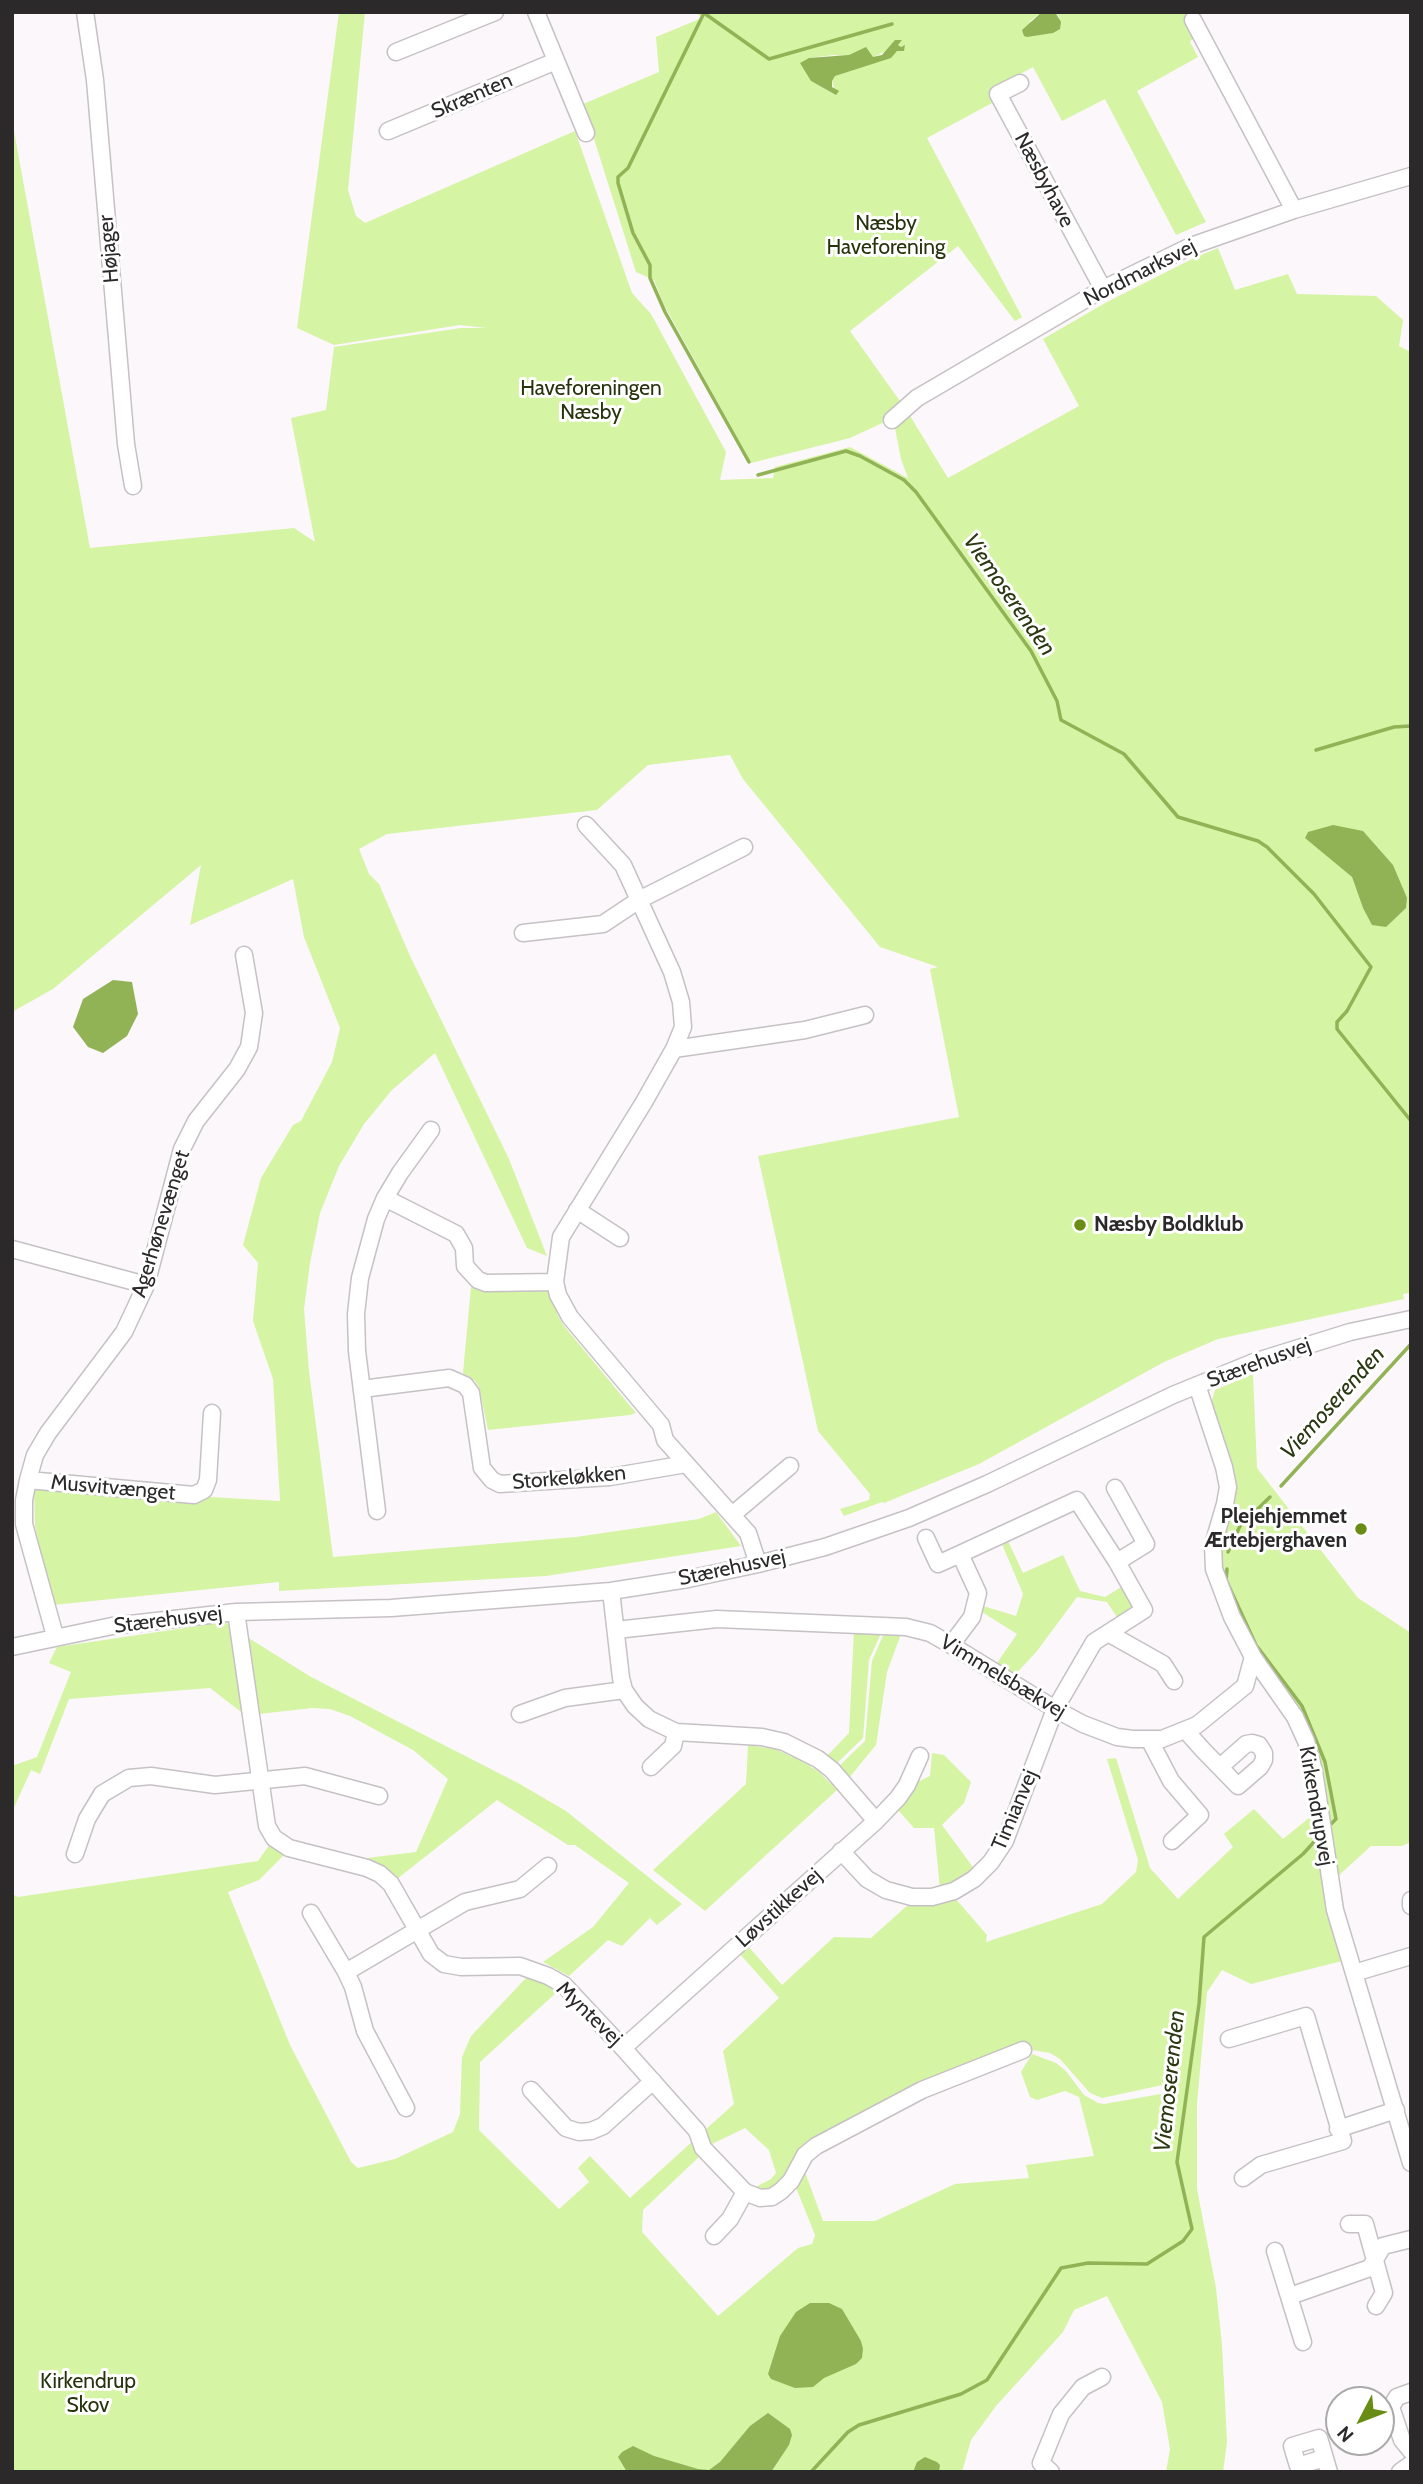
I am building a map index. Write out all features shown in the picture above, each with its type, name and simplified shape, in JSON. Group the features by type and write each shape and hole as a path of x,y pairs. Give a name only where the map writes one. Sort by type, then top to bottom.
{"street":[{"name":"Højager","path":"85,12 95,80 126,444 133,486"},
{"path":"396,52 495,12"},
{"path":"536,12 586,133"},
{"path":"1193,20 1294,210"},
{"name":"Skrænten","path":"388,131 556,61"},
{"name":"Næsbyhave","path":"1020,83 998,94 1102,289"},
{"name":"Nordmarksvej","path":"892,420 917,398 1102,289 1191,246 1294,210 1411,176"},
{"path":"586,825 623,865 672,972 681,1002 683,1027 674,1049 561,1237 555,1282 558,1295 570,1317 661,1425 665,1440 748,1534 758,1564"},
{"path":"523,933 603,924 639,900 744,847"},
{"name":"Agerhønevænget","path":"55,1636 18,1525 28,1480 35,1455 48,1433 124,1332 146,1285 182,1149 196,1121 237,1069 249,1047 254,1013 244,955"},
{"path":"674,1049 805,1030 865,1015"},
{"path":"377,1511 357,1351 356,1309 360,1278 385,1198 431,1130"},
{"path":"385,1198 456,1234 464,1248 465,1266 478,1280 486,1283 555,1282"},
{"path":"578,1210 620,1238"},
{"path":"12,1249 146,1285"},
{"name":"Stærehusvej","path":"12,1647 112,1626 236,1612 391,1608 611,1591 688,1579 758,1564 825,1546 909,1518 1197,1385 1291,1349 1411,1319"},
{"name":"Storkeløkken","path":"362,1389 449,1378 464,1385 471,1393 482,1468 492,1480 500,1484 610,1477 686,1464"},
{"name":"Kirkendrupvej","path":"1197,1385 1228,1487 1213,1545 1212,1562 1219,1587 1253,1657 1295,1717 1306,1741 1314,1771 1335,1910 1411,2163"},
{"name":"Musvitvænget","path":"28,1480 194,1495 204,1490 208,1480 212,1413"},
{"path":"732,1515 790,1466"},
{"path":"926,1538 938,1564 1077,1500 1117,1562 1146,1544 1115,1488"},
{"path":"951,1645 972,1617 978,1593 960,1554"},
{"name":"Timianvej","path":"841,1851 867,1879 886,1890 912,1897 932,1897 954,1891 974,1879 991,1862 1005,1841 1055,1709 1094,1642 1144,1610 1117,1562"},
{"path":"611,1591 624,1690 635,1706 649,1719 676,1732 762,1737 784,1742 811,1755 830,1769 876,1821"},
{"name":"Myntevej","path":"236,1612 267,1826 274,1838 289,1848 368,1868 380,1874 391,1884 430,1954 443,1964 461,1968 520,1966 564,1985 653,2081 697,2132 703,2148 745,2192"},
{"name":"Vimmelsbækvej","path":"616,1630 717,1619 906,1627 930,1633 1055,1709 1083,1724 1117,1737 1162,1739 1186,1731 1245,1686"},
{"path":"1108,1633 1163,1664 1174,1681"},
{"path":"1253,1657 1245,1686 1273,1685"},
{"path":"520,1714 565,1698 624,1690"},
{"path":"1186,1731 1220,1767"},
{"path":"651,1767 673,1745 676,1732"},
{"path":"1149,1739 1171,1782 1200,1815 1172,1841"},
{"name":"Løvstikkevej","path":"623,2048 876,1821 903,1792 920,1756"},
{"path":"75,1854 87,1819 102,1794 129,1778 151,1776 215,1785 305,1776 379,1796"},
{"path":"346,1972 465,1902 520,1889 548,1866"},
{"path":"1411,1900 1411,1906"},
{"path":"311,1913 346,1972 365,2031 406,2108"},
{"path":"1354,1973 1411,1956"},
{"path":"1229,2039 1306,2016 1343,2141 1261,2165 1243,2178"},
{"path":"714,2236 730,2219 745,2192 760,2198 772,2197 791,2180 805,2155 816,2146 922,2090 1023,2050"},
{"path":"531,2090 566,2128 579,2132 603,2126 653,2081"},
{"path":"1338,2129 1396,2110"},
{"path":"1349,2224 1364,2224 1384,2293 1376,2306"},
{"path":"1290,2296 1370,2268 1383,2246 1411,2239"},
{"path":"1275,2251 1303,2342"},
{"path":"1051,2472 1041,2463 1061,2414 1083,2387 1102,2377"},
{"path":"1411,2392 1397,2397 1391,2407 1402,2440 1411,2451"},
{"path":"1400,2472 1411,2464"}],"green space":[{"path":"339,12 365,12 348,190 356,216 365,223 575,131 632,293 651,314 726,452 720,480 773,478 775,467 850,447 908,478 894,423 904,413 850,438 751,463 663,303 654,280 636,272 583,104 659,72 656,37 702,18 698,14 704,12 1042,12 1029,22 1060,18 1055,12 1204,12 1196,16 1195,36 1190,42 1198,57 1137,91 1206,222 1176,235 1105,99 1062,121 1033,67 990,91 994,102 927,138 1022,317 1015,321 958,246 850,331 907,411 948,478 1079,406 1043,339 1107,302 1218,248 1235,290 1288,274 1297,294 1376,296 1403,320 1399,346 1411,352 1411,1293 1403,1294 1404,1299 1218,1339 1164,1362 979,1464 884,1503 844,1516 840,1509 869,1500 870,1494 818,1431 758,1156 959,1117 930,969 938,967 880,947 743,779 730,755 648,765 597,810 387,834 359,849 369,874 379,884 410,956 509,1159 547,1256 527,1248 435,1053 392,1090 364,1124 339,1166 320,1213 304,1309 309,1371 333,1557 576,1537 699,1519 716,1512 741,1546 546,1576 279,1591 279,1582 53,1605 35,1526 34,1487 280,1501 273,1379 253,1321 258,1263 243,1245 261,1178 293,1125 301,1121 332,1062 340,1028 304,937 293,879 190,925 201,865 53,989 12,1012 12,120 90,548 294,528 315,542 291,418 326,410 334,347 461,328 487,328 460,325 334,345 297,328","holes":["898,45 905,46 835,76 832,80 836,95 811,81 809,58 833,55 872,58","1306,838 1406,908 1363,908 1352,877"]},
{"path":"541,1286 549,1293 564,1326 636,1413 488,1430 479,1387 463,1373 471,1287"},
{"name":"Kirkendrup Skov","path":"1253,1374 1257,1468 1358,1598 1411,1633 1411,1842 1402,1846 1371,1846 1324,1889 1342,1961 1251,1984 1222,1970 1207,1992 1197,2104 1197,2189 1216,2288 1222,2345 1227,2442 1223,2472 1166,2472 1170,2449 1162,2402 1107,2296 1074,2310 1063,2332 996,2406 971,2440 962,2472 12,2472 12,1894 18,1897 258,1861 270,1844 285,1854 259,1880 228,1892 290,2045 351,2162 358,2168 395,2159 453,2132 460,2114 462,2057 471,2036 528,1976 543,1980 558,1991 480,2062 479,2130 559,2209 589,2182 578,2168 590,2156 630,2198 693,2141 700,2156 643,2210 642,2232 718,2316 798,2248 812,2244 815,2235 795,2185 800,2170 805,2172 823,2221 875,2221 955,2184 1029,2178 1026,2165 1094,2156 1079,2097 1065,2091 1037,2100 1030,2097 1021,2072 1032,2054 1056,2063 1066,2071 1084,2095 1098,2103 1178,2091 1172,2083 1102,2098 1090,2093 1060,2059 1050,2053 1021,2048 803,2148 786,2177 777,2185 766,2189 754,2188 771,2179 776,2173 769,2150 745,2128 710,2145 705,2130 734,2104 723,2051 779,1998 739,1953 748,1946 782,1985 834,1937 871,1938 910,1903 954,1897 987,1935 986,1942 1102,1904 1136,1872 1138,1860 1107,1759 1116,1758 1150,1868 1178,1899 1233,1847 1224,1834 1254,1809 1283,1839 1325,1805 1312,1742 1253,1650 1218,1560 1228,1468 1211,1403 1215,1390"},
{"path":"1008,1541 1023,1573 1063,1555 1080,1591 1105,1597 1123,1586 1134,1606 1132,1613 1119,1620 1107,1602 1077,1597 1037,1651 1014,1676 995,1666 1017,1634 982,1612 983,1606 1016,1616 1023,1594 1002,1544"},
{"path":"225,1622 233,1629 245,1715 210,1688 69,1699 40,1774 31,1770 12,1812 12,1763 15,1765 37,1757 71,1672 49,1663 57,1647"},
{"path":"854,1630 882,1631 869,1660 863,1738 835,1765 826,1757 849,1733"},
{"path":"885,1631 901,1634 887,1672 876,1745 849,1778 837,1768 865,1741 872,1661"},
{"path":"247,1637 311,1677 518,1783 566,1811 682,1904 657,1925 650,1918 622,1946 608,1940 569,1976 543,1962 593,1927 629,1883 575,1845 568,1845 497,1800 397,1879 386,1867 367,1858 416,1852 448,1779 413,1750 350,1716 330,1709 312,1708 259,1714"},
{"path":"748,1745 775,1749 804,1762 837,1790 705,1911 653,1870 746,1784"},
{"path":"932,1753 944,1755 971,1782 964,1803 942,1825 975,1870 965,1879 940,1889 934,1828 914,1828 898,1810 913,1784 930,1776"}],"shaded area":[{"path":"1042,12 1055,12 1061,22 1060,29 1053,33 1024,36 1022,30"},
{"path":"895,40 902,40 898,45 905,45 904,51 897,51 891,58 835,76 832,87 839,91 836,95 811,81 800,63 809,58 849,55 866,47 873,57 882,55"},
{"path":"1333,825 1363,831 1393,865 1407,898 1406,908 1386,927 1372,925 1352,877 1305,838 1308,832"},
{"path":"113,980 132,982 138,1014 127,1036 103,1053 88,1047 73,1027 83,999"},
{"path":"810,2303 829,2303 842,2309 861,2341 862,2358 856,2364 824,2378 813,2387 795,2388 771,2379 768,2374 780,2336 796,2312"},
{"path":"768,2413 790,2429 792,2435 789,2445 771,2472 627,2472 618,2457 633,2446 654,2456 709,2470 720,2462 750,2426"},
{"path":"925,2457 940,2465 939,2472 913,2472 917,2462"}],"waterway":[{"name":"Viemoserenden","path":"701,12 704,13 628,168 618,177 618,183 633,233 650,265 650,278 665,312 749,462"},
{"path":"704,13 769,59 892,24"},
{"name":"Viemoserenden","path":"758,475 846,451 904,480 916,492 1031,651 1057,701 1061,720 1124,754 1178,817 1258,841 1314,894 1371,967 1347,1011 1337,1022 1337,1029 1411,1121"},
{"path":"1316,750 1394,727 1411,726"},
{"name":"Viemoserenden","path":"1281,1486 1411,1344"},
{"name":"Viemoserenden","path":"1228,1552 1240,1526 1270,1497"},
{"name":"Viemoserenden","path":"1227,1569 1226,1580 1256,1645 1302,1706 1325,1762 1336,1819 1331,1824"},
{"name":"Viemoserenden","path":"811,2472 848,2432 859,2425 961,2394 987,2380 1061,2268 1088,2263 1147,2264 1183,2241 1192,2229 1177,2162 1199,2004 1204,1937 1314,1842"}],"place":[{"name":"Næsby Boldklub","path":"1080,1225"},
{"name":"Plejehjemmet Ærtebjerghaven","path":"1361,1529"}],"park label":[{"name":"Næsby Haveforening","path":"886,236"},
{"name":"Haveforeningen Næsby","path":"591,401"}]}
